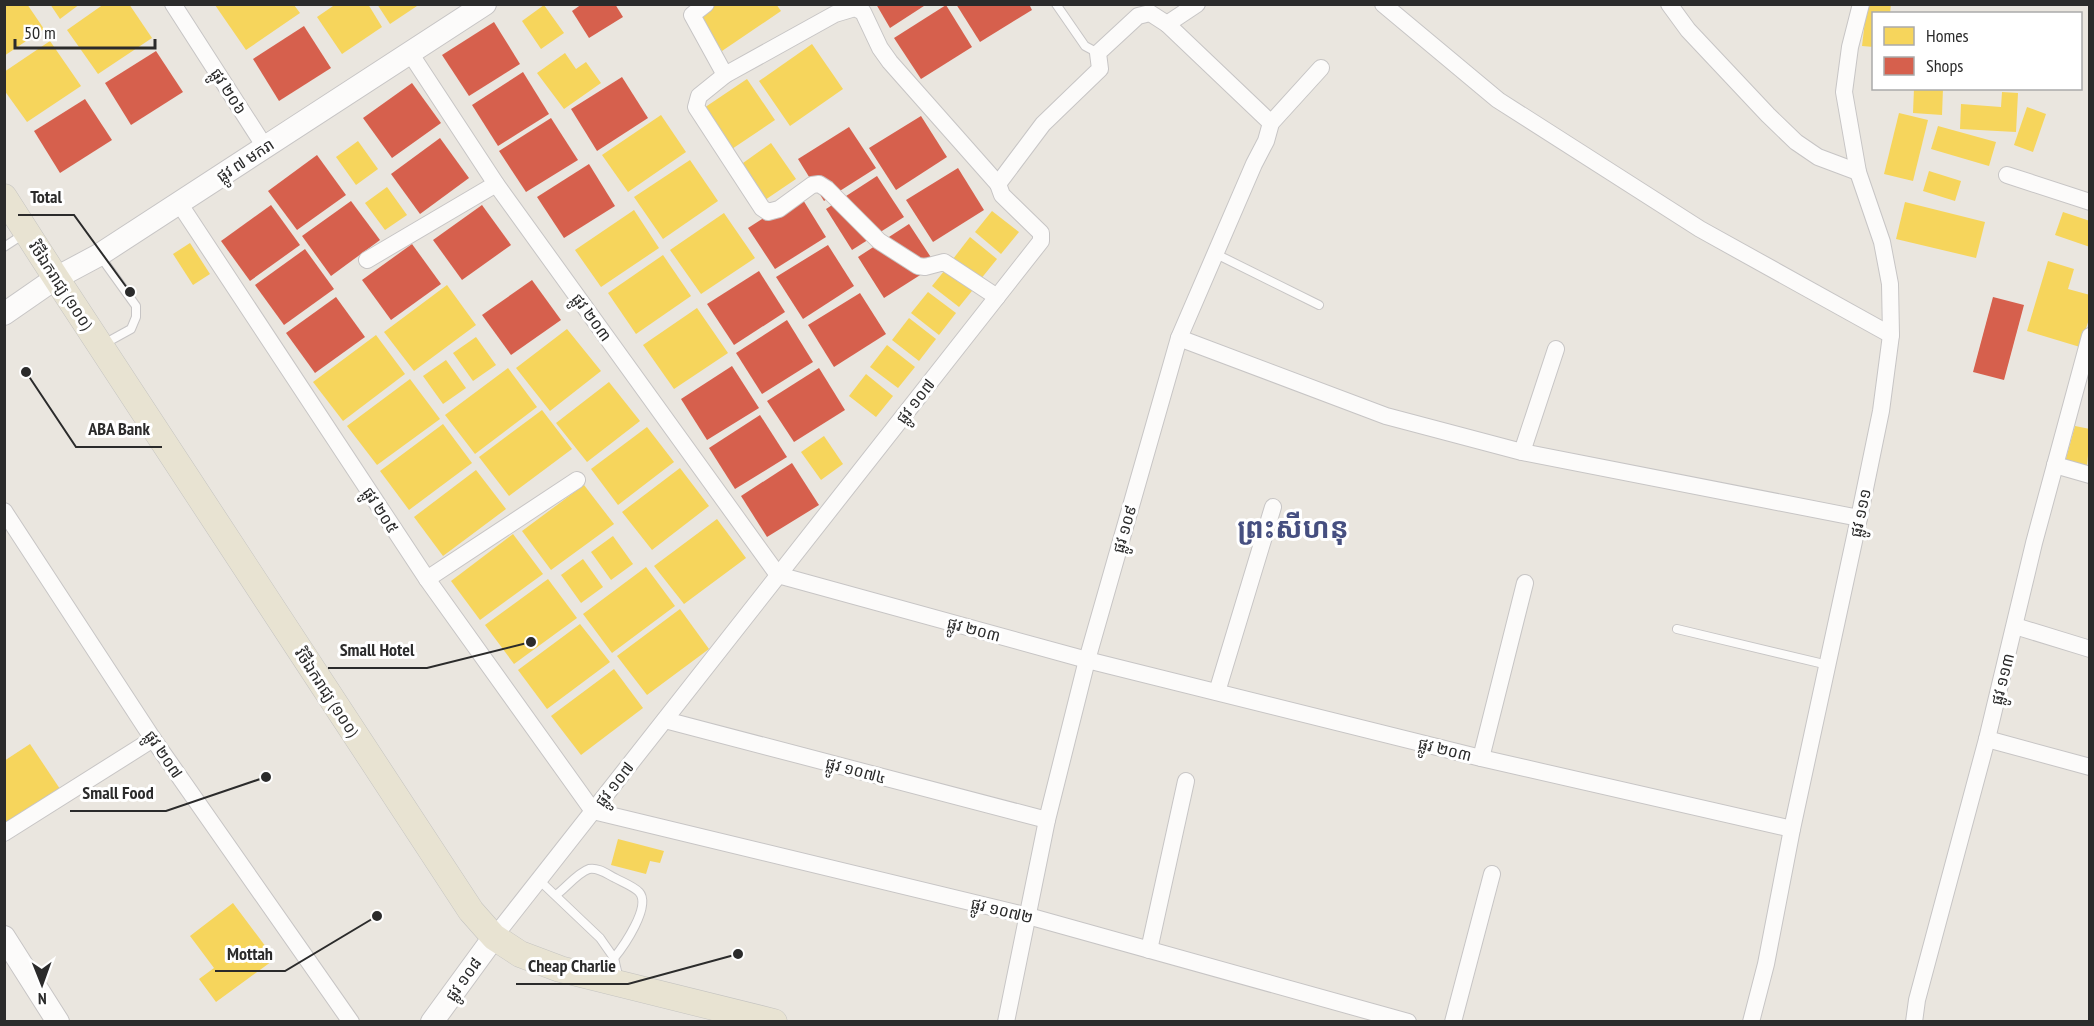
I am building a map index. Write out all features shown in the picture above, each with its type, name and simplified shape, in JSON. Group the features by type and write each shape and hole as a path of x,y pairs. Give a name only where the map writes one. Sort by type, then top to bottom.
{"main road":[{"name":"ផ្លូវ ៧ មករា","path":"4,314 56,278 99,255 485,4"},
{"name":"វិថីឯករាជ្យ (១០០)","path":"4,197 464,901 494,937 520,954 560,969 774,1022"},
{"path":"4,937 58,1022"},
{"name":"ផ្លូវ ១០៨","path":"432,1022 494,937"}],"street":[{"name":"ផ្លូវ ២០៦","path":"173,4 265,147"},
{"path":"706,4 692,15 725,75"},
{"path":"1167,24 1197,4"},
{"path":"1383,4 1498,100 1700,229 1891,335"},
{"path":"1669,4 1689,30 1768,115 1796,141 1818,156 1858,172"},
{"name":"ផ្លូវ ១១១","path":"1751,1022 1766,964 1792,829 1881,411 1891,335 1890,284 1882,242 1858,172 1844,92 1850,47 1861,4"},
{"path":"997,297 944,262 925,267 918,266 879,241 819,183 812,185 779,208 768,212 762,208 696,107 699,96 725,75 835,14 855,8 863,12 880,48 890,62 998,184 1043,124 1100,69 1098,53 1138,16 1146,12 1167,24 1271,123"},
{"name":"ផ្លូវ ២០៣","path":"410,53 496,184 778,575 1087,660 1481,758 1792,829"},
{"name":"ផ្លូវ ១០៩","path":"1006,1022 1047,820 1087,660 1179,339 1266,141 1271,123 1321,68"},
{"path":"2007,175 2090,202"},
{"path":"367,260 496,184"},
{"name":"ផ្លូវ ១០៧","path":"494,937 1041,241 1042,236 1002,195 998,184"},
{"name":"ផ្លូវ ២០៥","path":"179,203 427,579 592,811"},
{"name":"ផ្លូវ ១១៣","path":"1914,1022 1917,1000 1987,739 2034,543 2090,336"},
{"path":"1179,339 1386,416 1522,452 1859,518"},
{"path":"1522,452 1556,349"},
{"path":"2055,465 2090,475"},
{"path":"427,579 577,480"},
{"path":"1217,692 1273,507"},
{"name":"ផ្លូវ ២០៧","path":"4,511 153,739 351,1022"},
{"path":"1481,758 1526,583"},
{"path":"2015,626 2090,649"},
{"name":"ផ្លូវ ១០៧៤","path":"665,720 1047,820"},
{"path":"4,833 153,739"},
{"path":"1987,739 2090,767"},
{"path":"1149,950 1186,781"},
{"name":"ផ្លូវ ១០៧២","path":"592,811 1028,916 1408,1022"},
{"path":"1453,1022 1492,874"}],"lane":[{"path":"1056,4 1085,46 1098,53"},
{"path":"4,247 26,231"},
{"path":"1216,254 1319,305"},
{"path":"99,255 135,306 136,317 131,329 100,346"},
{"path":"1677,629 1828,665"},
{"path":"556,895 591,868 602,871 638,891 642,898 641,906 633,930 614,958"},
{"path":"539,880 600,938 614,958 619,984"}],"building: Homes":[{"path":"4,4 27,4 44,29 4,56"},
{"path":"50,4 80,4 60,19"},
{"path":"104,4 129,4 152,38 98,74 67,30"},
{"path":"336,4 368,4 382,27 342,54 317,17"},
{"path":"377,4 420,4 390,24"},
{"path":"711,4 776,4 781,11 722,51 697,14"},
{"path":"1867,4 1891,4 1890,12 1872,12 1872,47 1862,46"},
{"path":"215,5 294,5 300,13 246,50"},
{"path":"544,5 564,33 541,49 522,21"},
{"path":"50,41 81,86 27,122 4,90 4,72"},
{"path":"812,44 843,89 790,126 759,81"},
{"path":"565,53 576,69 586,62 601,83 564,109 537,73"},
{"path":"747,79 775,120 720,157 692,116"},
{"path":"1914,90 1943,90 1942,115 1913,113"},
{"path":"2002,92 2018,93 2016,132 1960,129 1961,104 2001,107"},
{"path":"2027,107 2046,114 2033,152 2014,145"},
{"path":"1899,113 1928,120 1913,181 1884,174"},
{"path":"661,115 686,152 628,192 602,155"},
{"path":"1938,126 1996,142 1989,166 1931,149"},
{"path":"358,141 378,169 356,185 336,157"},
{"path":"771,143 796,179 753,208 729,173"},
{"path":"690,160 718,201 663,239 634,197"},
{"path":"1929,171 1961,181 1955,201 1923,191"},
{"path":"387,187 407,215 385,230 365,203"},
{"path":"1905,202 1985,222 1976,258 1896,239"},
{"path":"634,210 659,248 601,287 575,250"},
{"path":"992,211 1019,232 1001,254 975,232"},
{"path":"2063,212 2090,221 2090,247 2055,235"},
{"path":"724,213 755,258 701,294 670,250"},
{"path":"970,237 997,259 980,280 953,259"},
{"path":"190,243 210,274 193,285 173,254"},
{"path":"663,255 691,296 636,334 608,293"},
{"path":"2048,261 2074,269 2068,289 2090,295 2090,316 2080,347 2027,331"},
{"path":"949,265 976,286 959,307 932,286"},
{"path":"447,285 476,325 414,371 384,332"},
{"path":"928,292 956,313 939,335 911,313"},
{"path":"697,308 728,353 674,389 643,345"},
{"path":"909,318 936,339 919,361 892,340"},
{"path":"567,329 601,371 550,411 516,368"},
{"path":"376,335 405,374 343,421 313,382"},
{"path":"476,337 496,365 473,381 453,353"},
{"path":"887,345 915,367 898,388 870,367"},
{"path":"446,360 466,388 443,404 423,376"},
{"path":"508,368 537,407 475,454 445,415"},
{"path":"866,374 893,396 876,417 849,396"},
{"path":"410,379 440,419 377,465 347,426"},
{"path":"609,382 640,421 587,462 556,423"},
{"path":"542,410 572,449 509,496 479,457"},
{"path":"443,424 472,463 409,510 380,471"},
{"path":"2075,426 2090,429 2087,467 2065,462"},
{"path":"647,427 674,462 618,505 591,469"},
{"path":"824,436 843,464 821,480 801,452"},
{"path":"680,468 709,506 652,550 622,512"},
{"path":"476,470 506,509 443,556 414,517"},
{"path":"584,485 614,524 551,570 522,531"},
{"path":"717,519 746,558 684,604 654,566"},
{"path":"513,534 543,574 480,620 451,581"},
{"path":"613,536 633,564 611,580 591,552"},
{"path":"583,559 603,587 581,603 561,575"},
{"path":"646,567 675,606 612,653 583,614"},
{"path":"548,579 577,618 514,664 485,625"},
{"path":"680,609 709,649 647,695 617,656"},
{"path":"580,624 610,662 547,709 518,670"},
{"path":"614,669 643,708 581,755 551,716"},
{"path":"30,744 60,789 4,825 4,761"},
{"path":"618,839 664,851 660,863 650,861 646,874 611,865"},
{"path":"233,903 275,959 216,1002 199,979 214,968 190,936"}],"building: Shops":[{"path":"582,4 615,4 623,17 589,38 572,11"},
{"path":"876,4 927,4 890,28"},
{"path":"956,4 1029,4 1032,10 980,42"},
{"path":"946,5 972,47 921,79 894,38"},
{"path":"494,22 520,64 469,96 442,55"},
{"path":"304,26 331,68 279,101 253,59"},
{"path":"156,51 183,92 131,125 105,83"},
{"path":"523,72 549,114 498,146 472,105"},
{"path":"622,77 648,118 597,151 571,109"},
{"path":"412,83 441,123 392,158 363,118"},
{"path":"85,99 112,140 60,173 34,131"},
{"path":"921,116 947,157 896,190 869,148"},
{"path":"551,118 578,160 526,192 499,151"},
{"path":"849,127 876,168 824,201 798,159"},
{"path":"440,138 469,178 420,214 391,174"},
{"path":"317,155 346,195 297,230 268,191"},
{"path":"589,164 615,206 564,238 537,197"},
{"path":"958,168 984,210 933,242 906,200"},
{"path":"877,176 904,217 852,250 826,209"},
{"path":"800,195 826,237 775,269 748,228"},
{"path":"351,201 380,240 331,276 302,236"},
{"path":"271,205 300,245 250,281 221,241"},
{"path":"482,205 511,245 462,280 433,240"},
{"path":"909,224 936,265 884,298 858,257"},
{"path":"412,244 441,284 391,320 362,280"},
{"path":"828,245 854,286 803,319 776,277"},
{"path":"305,249 334,289 284,325 255,285"},
{"path":"759,271 785,312 734,345 707,304"},
{"path":"532,280 561,320 511,355 482,315"},
{"path":"860,293 886,334 834,367 808,325"},
{"path":"336,297 365,337 315,373 286,333"},
{"path":"1993,297 2024,305 2004,380 1973,372"},
{"path":"787,320 813,362 762,394 736,353"},
{"path":"732,366 759,408 707,440 681,399"},
{"path":"819,368 845,410 794,442 767,401"},
{"path":"760,415 787,457 735,489 709,448"},
{"path":"792,463 819,505 767,537 741,496"}],"place":[{"name":"Total","path":"130,292"},
{"name":"ABA Bank","path":"26,372"},
{"name":"Small Hotel","path":"531,642"},
{"name":"Small Food","path":"266,777"},
{"name":"Mottah","path":"377,916"},
{"name":"Cheap Charlie","path":"738,954"}],"district":[{"name":"ព្រះសីហនុ","path":"1293,527"}]}
